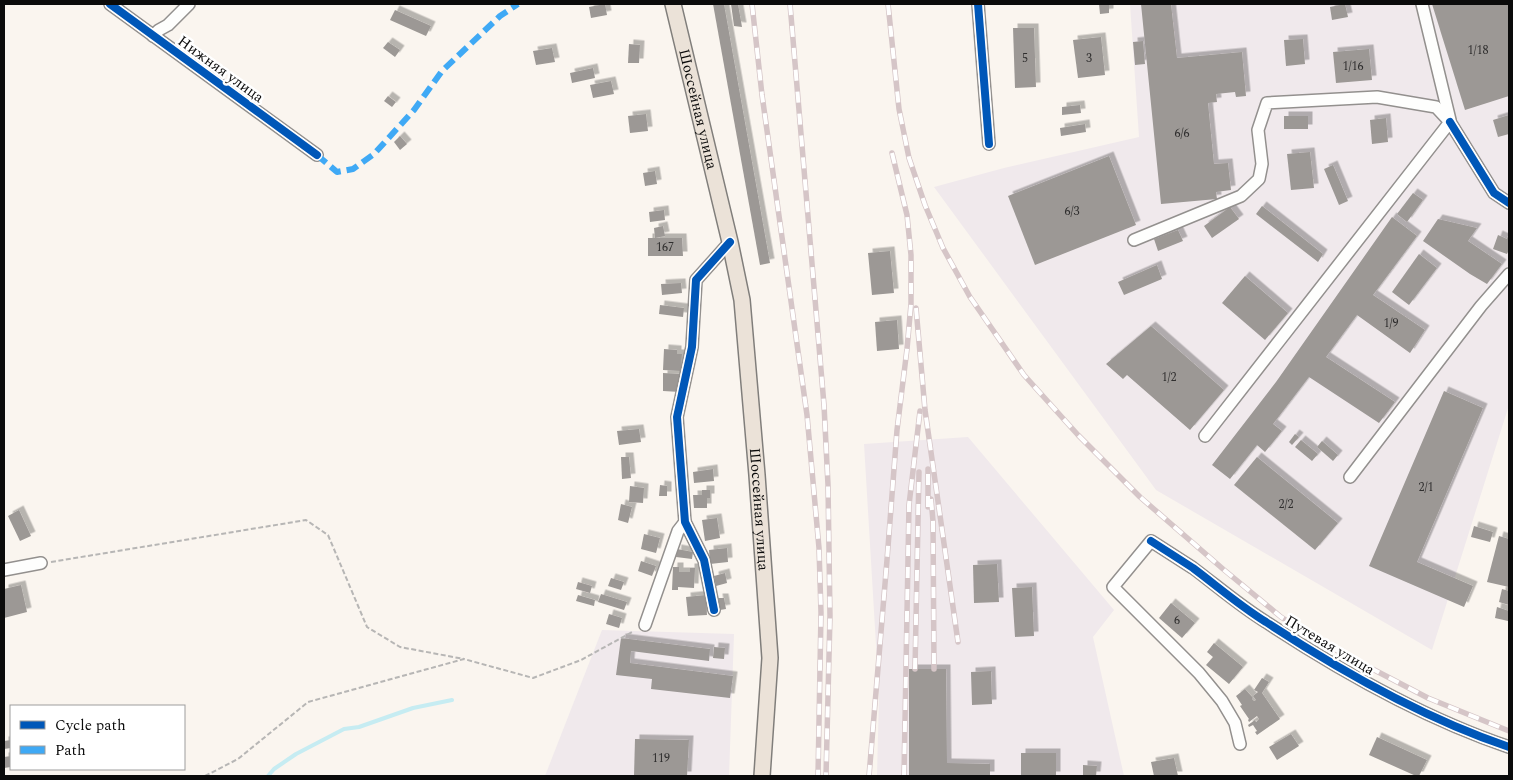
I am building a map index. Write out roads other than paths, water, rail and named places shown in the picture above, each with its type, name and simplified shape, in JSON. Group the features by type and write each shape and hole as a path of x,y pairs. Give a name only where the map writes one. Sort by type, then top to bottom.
{"main road":[{"name":"Шоссейная улица","path":"673,4 742,300 770,658 762,776"}],"street":[{"name":"Нижняя улица","path":"110,4 317,155"},
{"name":"Нижняя улица","path":"153,36 168,25 189,4"},
{"path":"978,4 989,144"},
{"path":"1422,4 1450,122"},
{"path":"1134,240 1241,196 1259,179 1262,164 1258,130 1267,103 1377,97 1436,107 1450,122 1494,193 1509,203"},
{"path":"1205,436 1450,122"},
{"path":"714,610 704,560 685,522 677,417 692,347 696,280 730,242"},
{"path":"1350,477 1481,306 1509,274"},
{"path":"645,624 678,531 685,522"},
{"name":"Путевая улица","path":"1240,744 1235,722 1199,673 1113,588 1151,541 1192,567 1264,621 1342,670 1412,706 1509,746"},
{"path":"4,570 41,563"}],"waterway":[{"path":"268,776 274,769 296,754 344,729 359,727 413,708 452,700"}],"railway":[{"path":"752,4 762,95 807,415 819,548 821,613 818,776"},
{"path":"790,4 824,405 828,485 830,616 826,776"},
{"path":"888,4 899,109 909,158 925,205 943,248 970,297 1024,375 1078,435 1140,497 1281,617 1317,640 1428,698 1509,731"},
{"path":"869,776 897,430 911,304 911,255 907,215 892,153"},
{"path":"916,308 925,410 958,642"},
{"path":"904,776 909,505 920,411"},
{"path":"928,469 928,507"},
{"path":"915,669 919,472"},
{"path":"931,499 933,521 934,669"}]}
